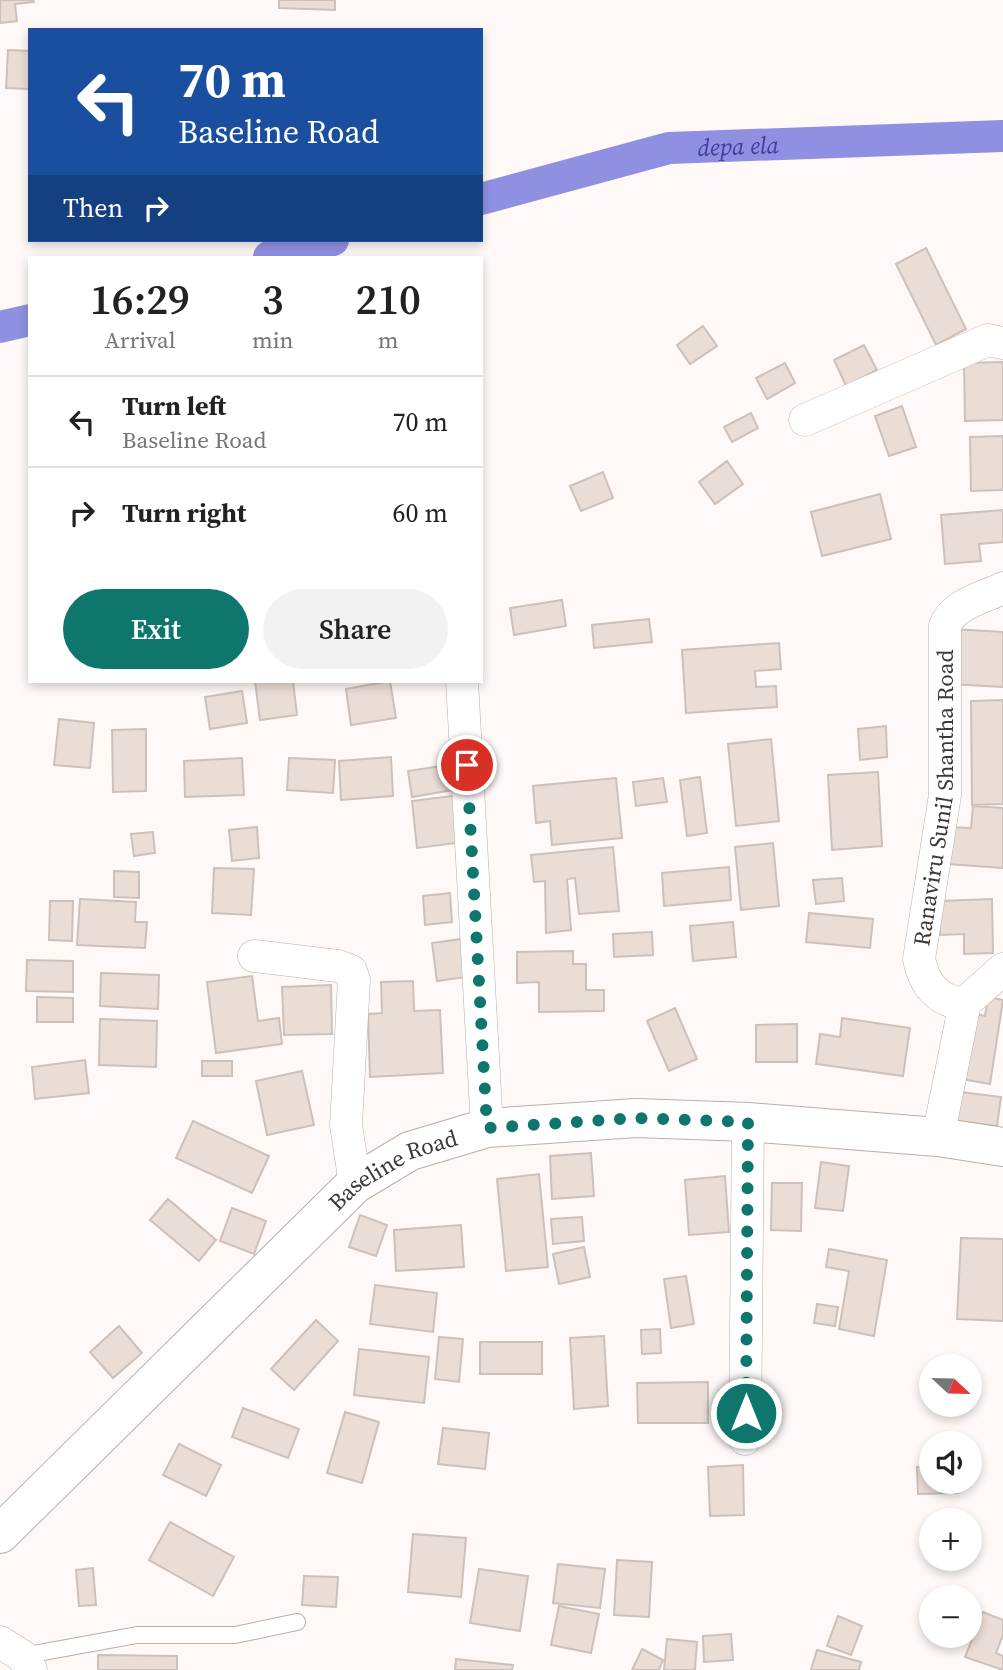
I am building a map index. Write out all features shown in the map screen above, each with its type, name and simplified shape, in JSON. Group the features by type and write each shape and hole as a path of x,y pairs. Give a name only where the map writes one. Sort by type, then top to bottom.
{"main road":[{"name":"Baseline Road","path":"0,1534 355,1184 410,1151 487,1128 636,1118 748,1122 938,1137 1003,1147"}],"street":[{"path":"805,420 988,340 1003,343"},
{"name":"Ranaviru Sunil Shantha Road","path":"965,1003 946,1000 930,988 922,974 919,959 945,794 945,626 948,617 957,609 1003,588"},
{"path":"462,683 487,1128"},
{"path":"254,956 338,966 351,971 354,980 346,1125 355,1184"},
{"path":"938,1137 965,1003 1003,969"},
{"path":"745,1439 748,1122"}],"lane":[{"path":"18,1656 137,1635 234,1634 297,1622"}],"building":[{"path":"0,0 34,2 15,4 17,21 0,23"},
{"path":"279,0 335,0 335,10 279,8"},
{"path":"8,50 28,51 28,89 6,88"},
{"path":"926,248 966,329 936,345 896,264"},
{"path":"703,326 717,346 690,364 677,345"},
{"path":"864,345 877,370 846,386 834,360"},
{"path":"1003,362 1003,420 965,421 964,363"},
{"path":"785,363 795,383 767,399 756,378"},
{"path":"902,406 916,447 889,456 875,416"},
{"path":"751,413 758,428 732,442 724,427"},
{"path":"1003,436 1003,490 971,491 970,437"},
{"path":"727,461 743,484 715,504 699,482"},
{"path":"603,472 613,498 581,511 570,486"},
{"path":"880,494 891,539 822,556 811,512"},
{"path":"1003,510 1003,542 979,544 981,561 945,564 941,515"},
{"path":"562,600 566,626 514,635 510,608"},
{"path":"649,619 652,642 594,648 592,625"},
{"path":"954,629 1003,632 1003,687 950,684"},
{"path":"779,643 781,669 755,671 756,687 776,686 777,707 686,713 682,650"},
{"path":"255,683 293,683 297,715 260,720"},
{"path":"390,683 396,718 351,725 346,689"},
{"path":"242,691 247,723 210,729 205,697"},
{"path":"1003,700 1003,804 972,805 971,701"},
{"path":"59,719 94,723 90,768 54,765"},
{"path":"886,726 887,757 860,760 858,729"},
{"path":"146,729 146,791 113,792 112,730"},
{"path":"771,739 779,821 736,826 728,744"},
{"path":"391,757 393,796 341,800 339,761"},
{"path":"242,758 244,795 185,797 184,761"},
{"path":"289,758 335,760 333,793 287,790"},
{"path":"455,764 459,789 412,797 408,771"},
{"path":"878,772 882,846 832,850 828,775"},
{"path":"700,777 707,833 687,836 680,780"},
{"path":"616,778 622,838 552,845 550,821 536,823 533,786"},
{"path":"663,778 667,802 636,806 633,782"},
{"path":"459,795 465,842 417,848 412,801"},
{"path":"973,806 1003,808 1003,868 948,864 951,827 971,828"},
{"path":"257,827 259,858 232,861 229,830"},
{"path":"153,832 155,853 134,856 131,834"},
{"path":"773,843 779,906 741,910 735,847"},
{"path":"613,847 619,911 579,914 575,878 567,879 571,930 546,933 545,881 534,882 531,855"},
{"path":"729,867 731,900 664,906 662,873"},
{"path":"214,868 254,869 251,915 212,913"},
{"path":"114,871 139,872 139,898 114,897"},
{"path":"842,878 844,901 816,904 813,880"},
{"path":"450,893 452,922 425,925 423,896"},
{"path":"80,899 136,902 135,922 147,922 145,948 77,945"},
{"path":"992,899 993,953 964,954 964,934 940,935 939,901"},
{"path":"50,901 73,901 72,941 49,940"},
{"path":"809,913 873,919 870,948 806,942"},
{"path":"733,922 736,957 693,961 690,926"},
{"path":"652,932 653,955 614,957 613,934"},
{"path":"461,939 466,977 437,981 432,943"},
{"path":"573,951 573,964 586,964 586,990 604,990 604,1011 539,1012 539,982 517,983 517,952"},
{"path":"27,960 73,961 73,992 26,991"},
{"path":"101,973 159,975 158,1009 100,1006"},
{"path":"252,976 258,1021 279,1018 282,1044 216,1053 207,982"},
{"path":"413,981 414,1011 440,1010 443,1073 370,1077 368,1014 382,1013 381,982"},
{"path":"331,985 332,1034 284,1035 282,987"},
{"path":"37,997 73,998 73,1022 37,1022"},
{"path":"988,997 1003,1000 990,1084 961,1079 972,1013 985,1016"},
{"path":"675,1008 697,1059 669,1071 647,1021"},
{"path":"842,1018 910,1028 903,1076 816,1064 820,1034 840,1037"},
{"path":"100,1019 157,1021 156,1067 99,1065"},
{"path":"797,1024 797,1062 756,1062 756,1025"},
{"path":"85,1060 89,1093 35,1099 32,1067"},
{"path":"202,1061 232,1061 232,1076 202,1076"},
{"path":"302,1071 314,1125 267,1135 256,1081"},
{"path":"961,1092 1001,1097 997,1126 957,1121"},
{"path":"193,1121 269,1156 252,1193 176,1158"},
{"path":"591,1153 594,1196 552,1199 550,1156"},
{"path":"821,1162 849,1166 843,1211 815,1208"},
{"path":"539,1174 548,1267 506,1271 497,1179"},
{"path":"725,1176 729,1232 689,1235 685,1180"},
{"path":"772,1183 802,1183 801,1231 771,1230"},
{"path":"168,1199 216,1240 199,1261 150,1220"},
{"path":"232,1208 266,1221 254,1254 220,1241"},
{"path":"360,1215 387,1225 376,1256 349,1247"},
{"path":"582,1217 584,1241 553,1244 551,1219"},
{"path":"461,1225 464,1267 396,1271 394,1230"},
{"path":"961,1238 1003,1239 1003,1321 957,1319"},
{"path":"584,1247 590,1277 559,1284 553,1254"},
{"path":"829,1249 887,1260 874,1336 839,1329 849,1271 826,1267"},
{"path":"686,1276 694,1324 671,1328 664,1279"},
{"path":"375,1285 437,1293 433,1332 370,1324"},
{"path":"817,1304 838,1307 835,1326 814,1323"},
{"path":"316,1320 338,1341 294,1390 271,1369"},
{"path":"119,1326 142,1353 113,1378 90,1352"},
{"path":"660,1329 661,1353 642,1354 641,1330"},
{"path":"604,1336 608,1406 574,1409 570,1338"},
{"path":"439,1337 463,1339 459,1382 435,1379"},
{"path":"480,1342 542,1342 542,1374 480,1374"},
{"path":"359,1349 429,1357 424,1403 354,1395"},
{"path":"708,1382 708,1423 638,1423 637,1383"},
{"path":"243,1408 299,1429 288,1458 232,1437"},
{"path":"345,1412 379,1422 362,1483 327,1473"},
{"path":"443,1428 489,1433 485,1469 438,1464"},
{"path":"179,1444 221,1465 206,1496 163,1475"},
{"path":"743,1465 744,1515 710,1516 708,1467"},
{"path":"919,1467 919,1494 918,1494"},
{"path":"170,1522 234,1557 213,1596 149,1560"},
{"path":"413,1534 466,1538 461,1597 408,1592"},
{"path":"617,1560 652,1562 649,1617 614,1615"},
{"path":"558,1564 605,1569 600,1608 553,1603"},
{"path":"93,1568 96,1605 79,1606 76,1570"},
{"path":"479,1569 528,1576 520,1631 470,1623"},
{"path":"304,1576 338,1577 336,1607 302,1605"},
{"path":"559,1606 599,1614 591,1653 551,1645"},
{"path":"983,1612 1003,1620 1003,1635 996,1653 1003,1656 1003,1670 965,1657 969,1648 982,1648"},
{"path":"838,1616 862,1626 851,1655 827,1646"},
{"path":"731,1634 733,1660 704,1662 703,1636"},
{"path":"667,1639 697,1642 695,1670 664,1670"},
{"path":"642,1649 663,1660 659,1670 632,1670"},
{"path":"817,1650 861,1662 859,1670 811,1670"},
{"path":"98,1655 177,1656 177,1670 98,1670"},
{"path":"456,1659 513,1665 512,1670 455,1670"}],"waterway":[{"name":"depa ela","path":"483,198 669,148 1003,136"},
{"name":"depa ela","path":"273,256 325,242"},
{"name":"depa ela","path":"0,327 28,320"}],"route":[{"path":"467,765 487,1128 636,1118 748,1122 746,1413"}]}
